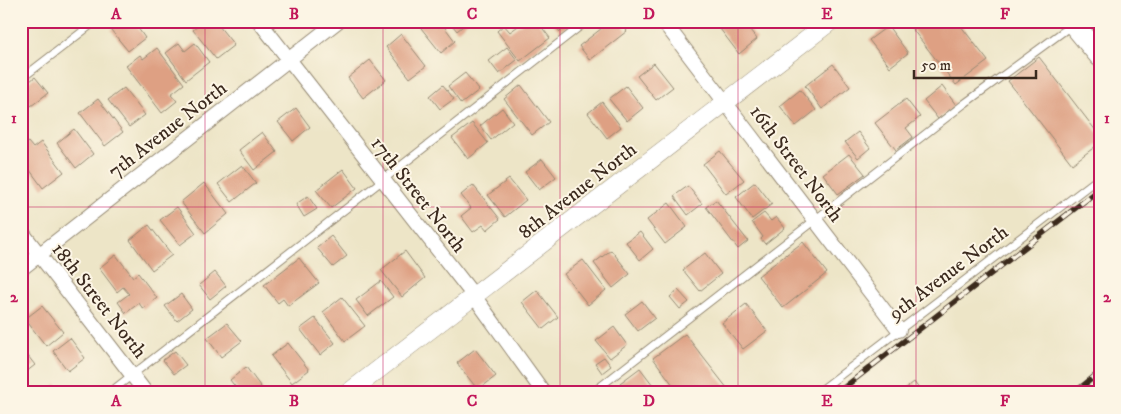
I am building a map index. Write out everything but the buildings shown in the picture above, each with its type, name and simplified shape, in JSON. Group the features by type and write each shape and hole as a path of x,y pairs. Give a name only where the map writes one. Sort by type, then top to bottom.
{"main road":[{"path":"1074,22 1100,56"}],"street":[{"name":"17th Street North","path":"259,21 474,296 544,393"},
{"name":"7th Avenue North","path":"21,268 338,21"},
{"name":"16th Street North","path":"663,21 899,330"},
{"name":"8th Avenue North","path":"348,393 831,21"},
{"name":"18th Street North","path":"21,231 146,393"}],"lane":[{"path":"21,79 96,21"},
{"path":"108,393 587,21"},
{"path":"592,393 964,104 1074,22"},
{"name":"9th Avenue North","path":"817,393 1100,177"}],"railway":[{"path":"837,393 1100,189"},
{"path":"1074,393 1100,372"},
{"path":"1092,393 1100,386"}]}
